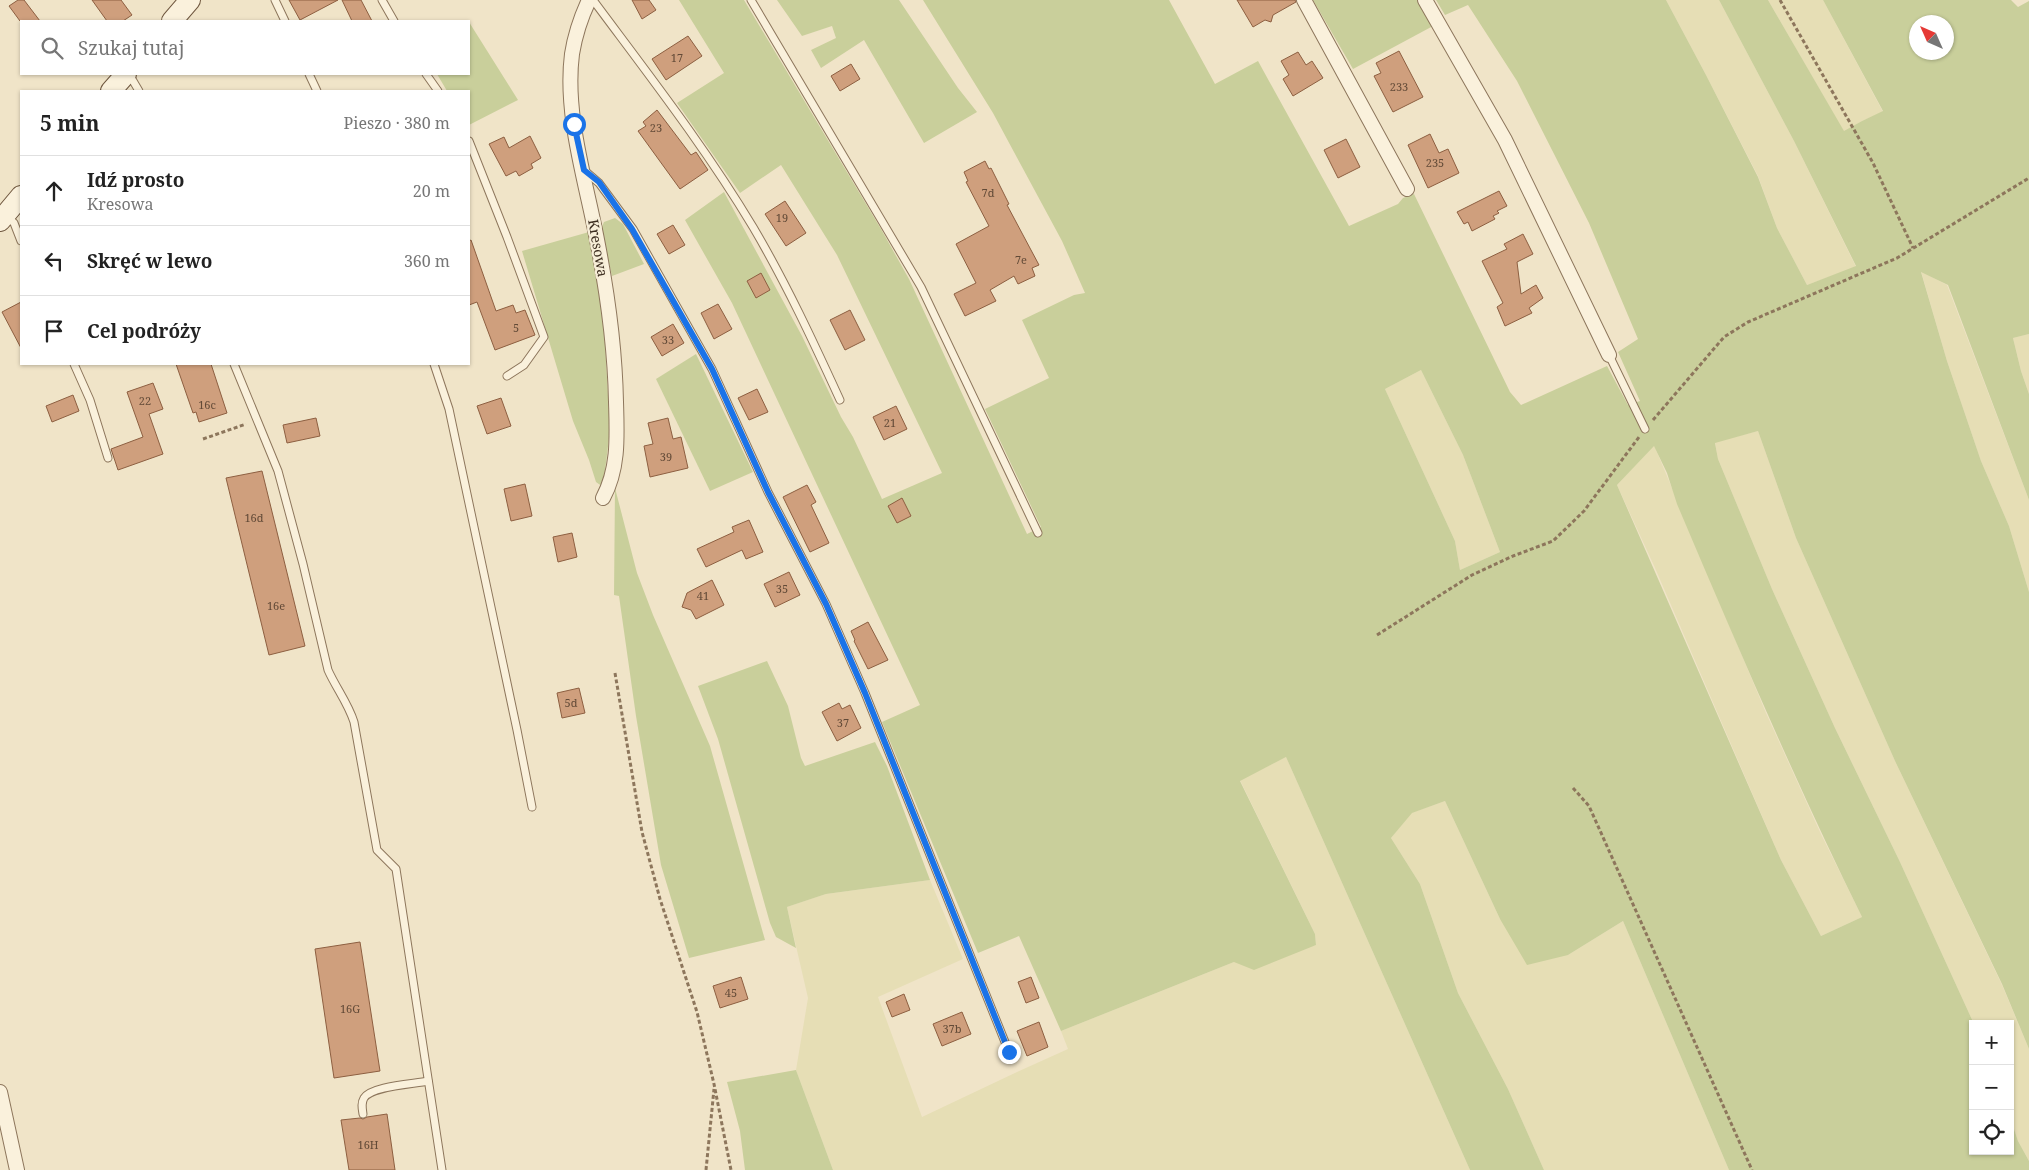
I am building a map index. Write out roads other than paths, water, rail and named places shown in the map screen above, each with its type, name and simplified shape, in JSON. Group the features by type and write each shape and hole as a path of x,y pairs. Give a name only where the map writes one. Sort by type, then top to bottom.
{"street":[{"path":"173,20 190,0"},
{"name":"Kresowa","path":"589,0 576,36 570,74 574,124 604,278 615,359 616,461 611,483 602,498"},
{"path":"1304,0 1408,189"},
{"path":"1425,0 1506,140 1609,355"},
{"path":"112,90 126,75"},
{"path":"3,218 20,197"},
{"path":"0,1092 17,1170"}],"lane":[{"path":"275,0 285,20"},
{"path":"382,0 393,20"},
{"path":"593,0 704,150 753,227 800,313 840,400"},
{"path":"751,0 921,286 1038,533"},
{"path":"128,75 139,90"},
{"path":"309,75 317,90"},
{"path":"427,75 437,90"},
{"path":"470,144 544,338 524,364 508,376"},
{"path":"584,170 599,182 632,229 712,369 768,492 826,604 865,693 1009,1052"},
{"path":"3,218 14,223 20,238"},
{"path":"1609,355 1645,429"},
{"path":"74,365 90,400 108,458"},
{"path":"234,365 278,471 328,670 354,722 377,850 396,869 442,1170"},
{"path":"434,365 449,409 532,807"},
{"path":"363,1114 362,1104 364,1098 374,1090 428,1081"}]}
